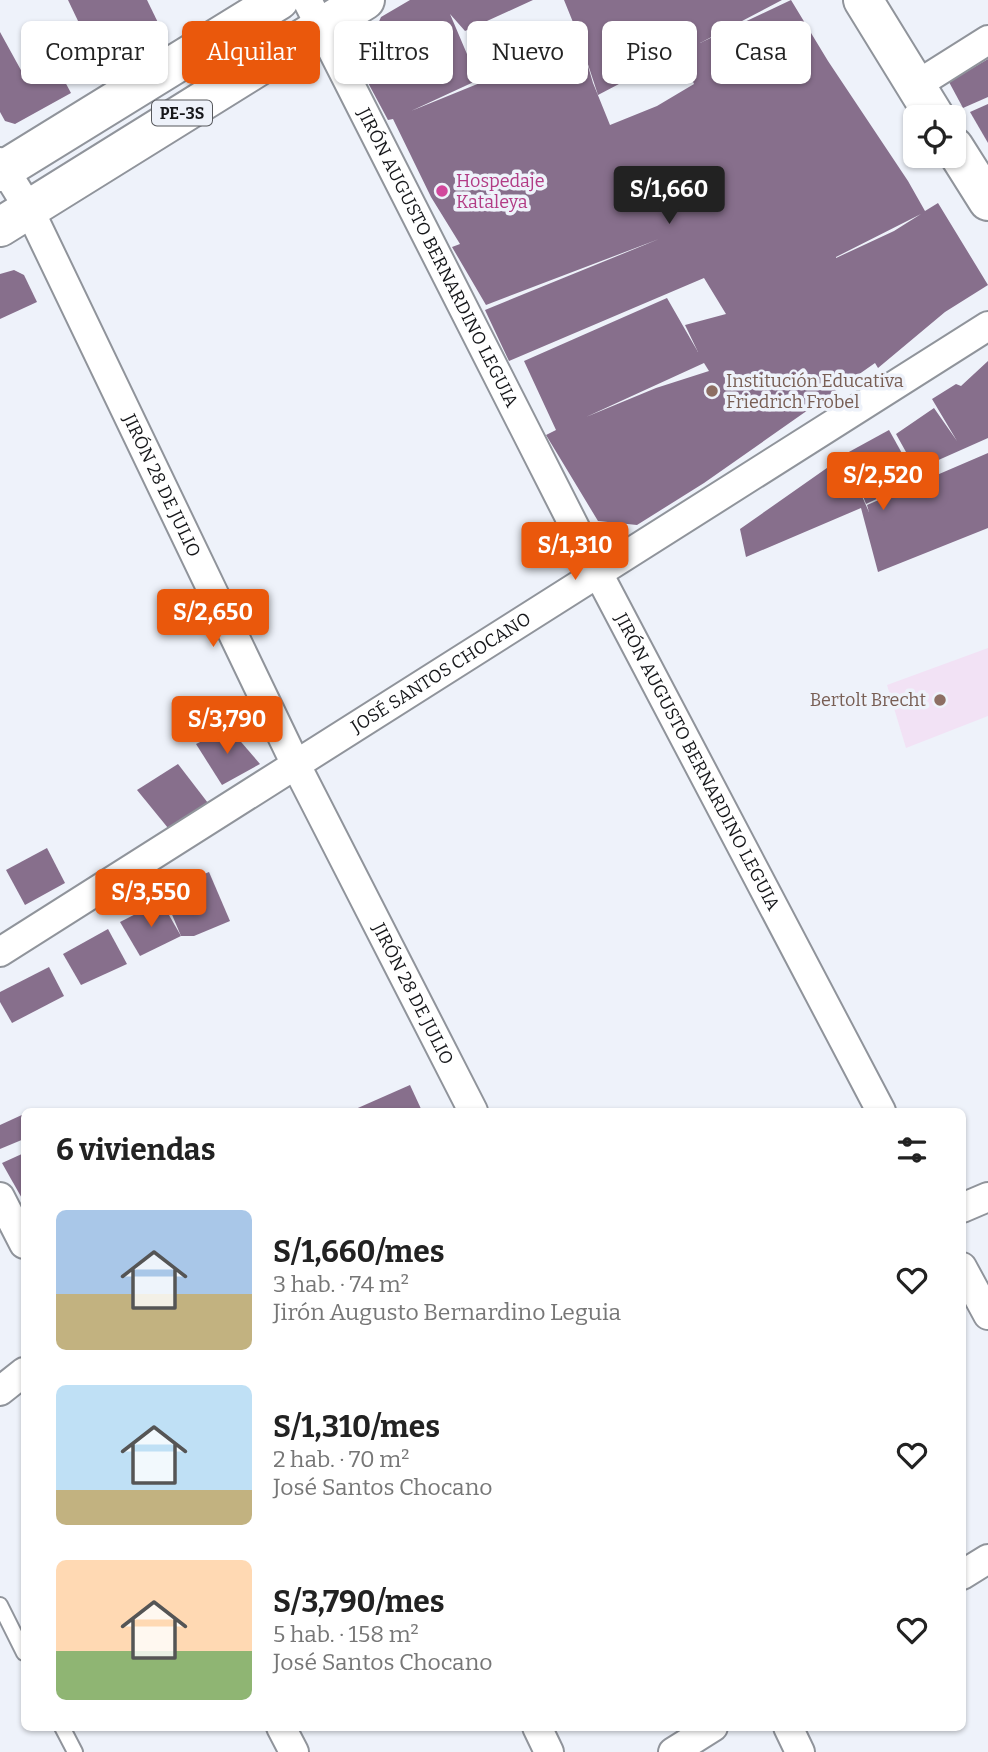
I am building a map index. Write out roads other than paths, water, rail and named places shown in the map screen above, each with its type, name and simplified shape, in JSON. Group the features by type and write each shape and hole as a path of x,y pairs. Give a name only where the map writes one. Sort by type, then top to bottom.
{"main road":[{"name":"PE-3S","path":"1,168 279,0"},
{"name":"PE-3S","path":"14,218 315,13 365,0"},
{"path":"863,0 925,102"},
{"path":"966,166 988,201"}],"street":[{"name":"JIRÓN AUGUSTO BERNARDINO LEGUIA","path":"315,13 598,573 879,1108"},
{"path":"925,102 988,40"},
{"name":"JIRÓN 28 DE JULIO","path":"1,168 14,218 471,1108"},
{"name":"JOSÉ SANTOS CHOCANO","path":"0,952 988,326"},
{"path":"0,1197 21,1238"},
{"path":"966,1206 988,1197"},
{"path":"966,1274 988,1315"},
{"path":"0,1391 21,1374"},
{"path":"966,1573 988,1559"},
{"path":"539,1731 549,1752"},
{"path":"673,1752 707,1731"},
{"path":"790,1731 800,1752"}],"lane":[{"path":"0,1605 21,1647"},
{"path":"64,1731 75,1752"}],"place":[{"name":"Hospedaje Kataleya","path":"442,191"},
{"name":"Institución Educativa Friedrich Frobel","path":"712,391"},
{"name":"Bertolt Brecht","path":"940,700"}]}
